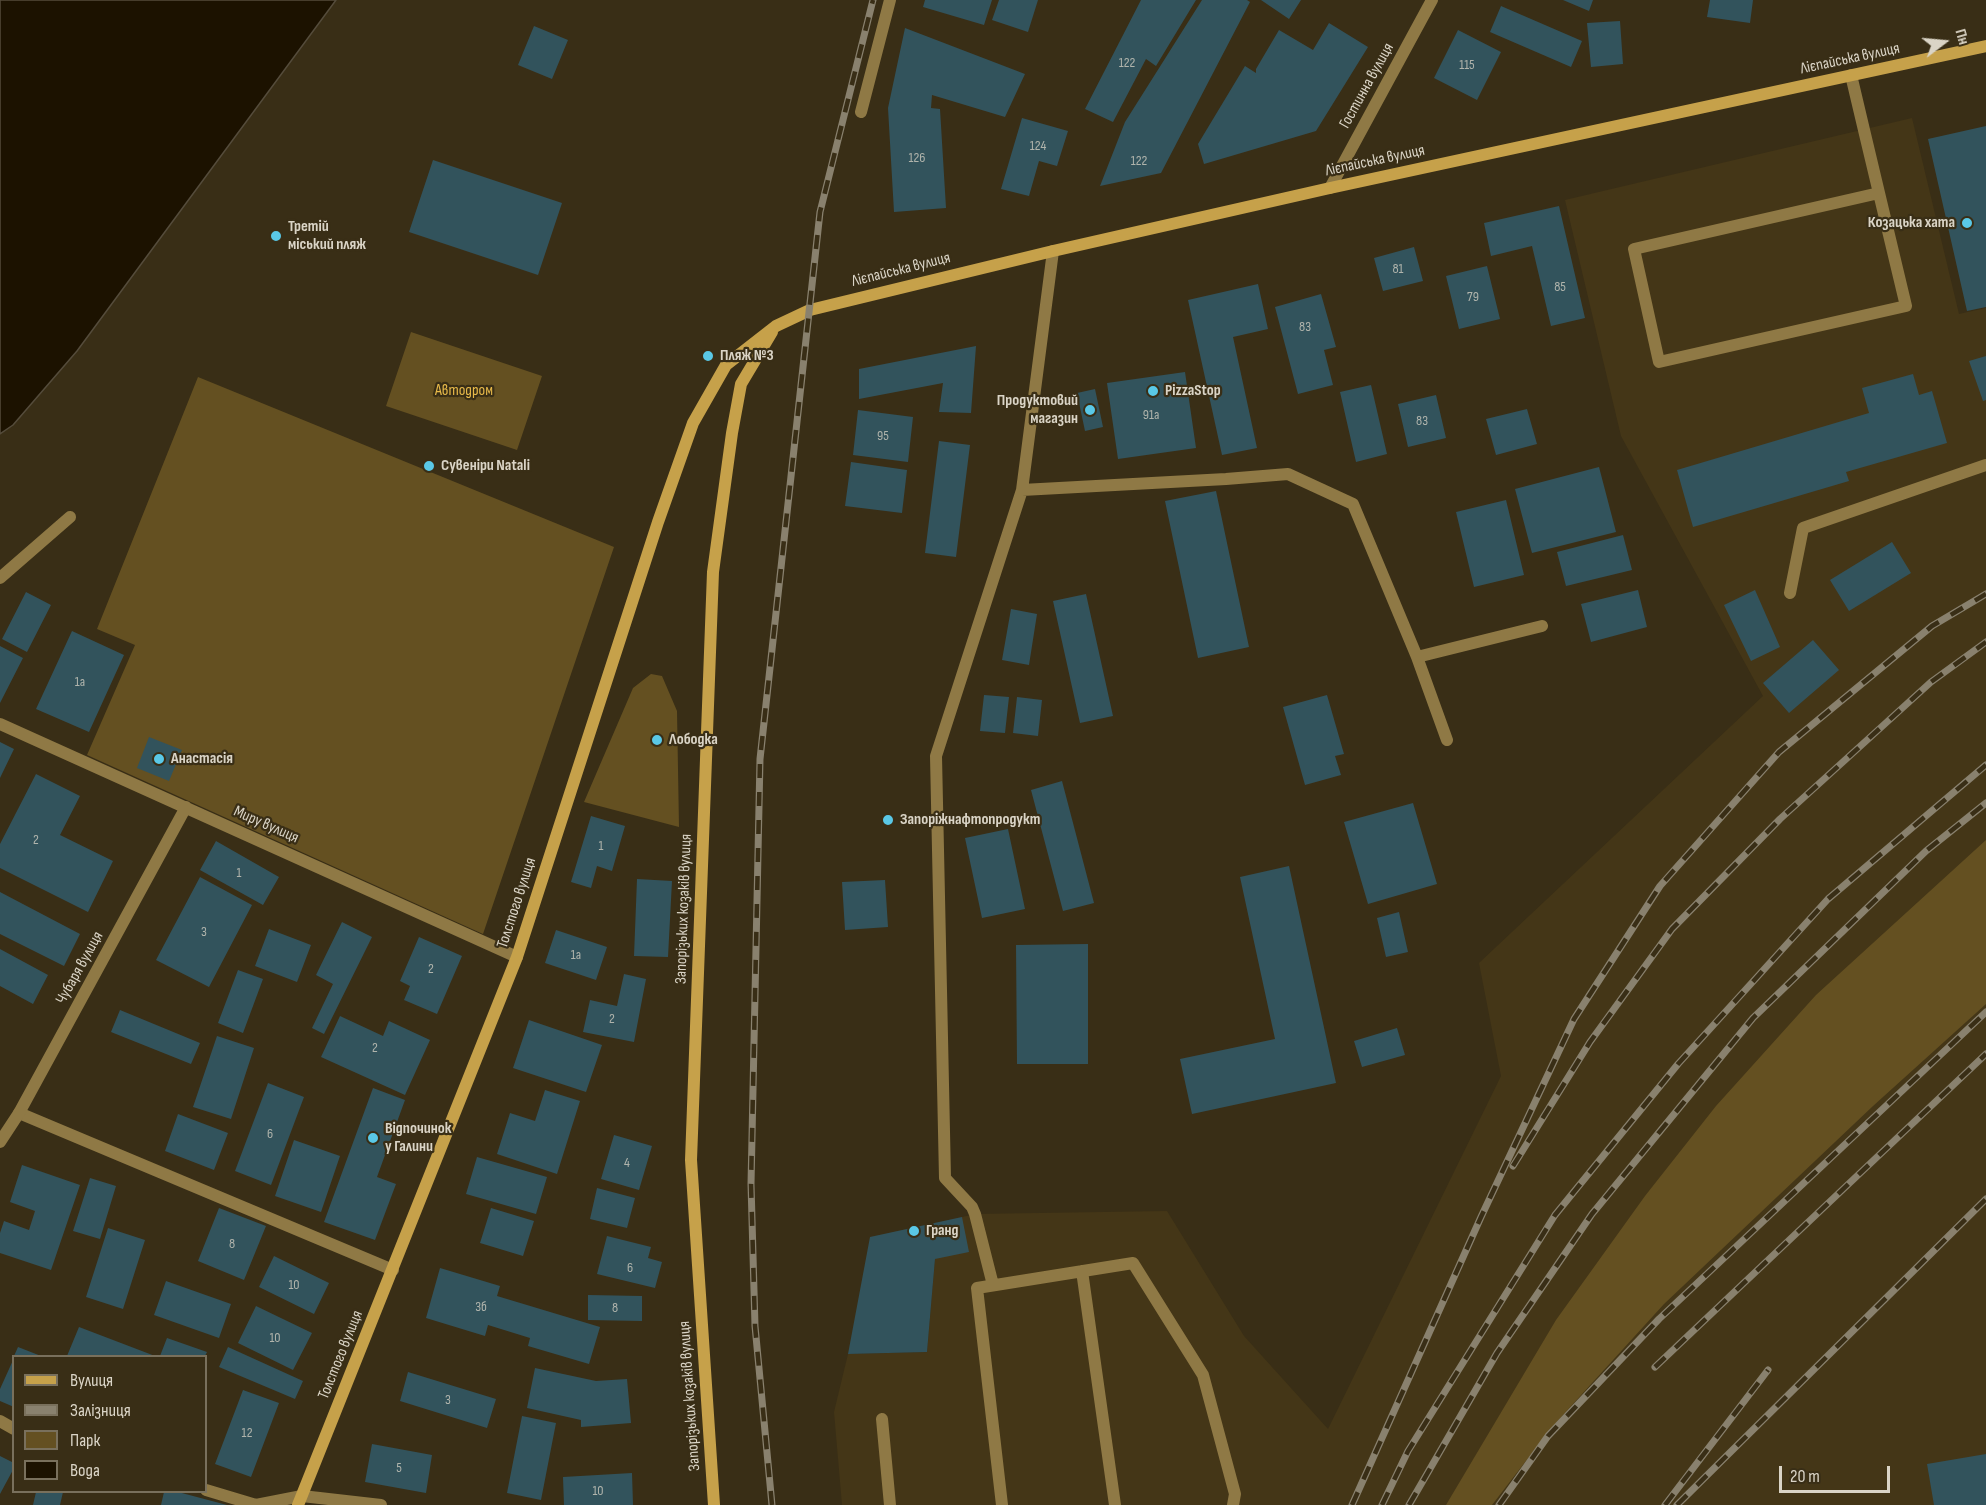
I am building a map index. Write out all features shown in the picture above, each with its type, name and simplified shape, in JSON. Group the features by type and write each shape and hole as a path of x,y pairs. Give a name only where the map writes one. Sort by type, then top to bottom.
{"main road":[{"name":"Лієпайська вулиця","path":"776,326 810,310 1053,251 1330,188 1986,46"},
{"name":"Толстого вулиця","path":"301,1500 518,957 627,615 693,423 726,365 776,326"},
{"name":"Запорізьких козаків вулиця","path":"714,1505 691,1160 713,572 741,384 776,326"}],"street":[{"path":"861,112 890,0"},
{"name":"Гостинна вулиця","path":"1330,188 1432,0"},
{"path":"1851,75 1906,306 1659,362 1634,249 1879,193"},
{"path":"993,1285 972,1207 945,1178 936,756 1022,490 1053,251"},
{"path":"1790,593 1803,528 1986,465"},
{"path":"1022,490 1288,474 1353,504 1417,657 1447,740"},
{"path":"0,578 70,517"},
{"path":"1417,657 1542,626"},
{"name":"Миру вулиця","path":"0,724 518,957"},
{"name":"Чубаря вулиця","path":"0,1142 19,1113 186,807"},
{"path":"19,1113 393,1270"},
{"path":"1002,1505 977,1288 1133,1263 1203,1375 1234,1494 1233,1505"},
{"path":"1082,1271 1115,1505"},
{"path":"882,1419 890,1505"},
{"path":"207,1490 256,1505 301,1500 381,1505"}],"shaded area":[{"path":"1912,118 1959,314 1986,308 1986,1505 842,1505 834,1412 848,1354 927,1352 935,1259 962,1217 975,1214 1167,1211 1244,1336 1328,1429 1501,1076 1479,963 1763,696 1621,436 1565,200"}],"green space":[{"name":"Автодром","path":"411,332 542,376 517,450 386,406"},
{"path":"198,377 614,547 483,934 87,755 135,645 97,629"},
{"path":"651,674 662,676 677,711 679,827 584,802 633,688"},
{"path":"1986,840 1986,1004 1873,1106 1664,1304 1552,1427 1492,1505 1446,1505 1556,1320 1645,1196 1716,1106 1816,995"}],"water":[{"path":"0,0 336,0 77,351 13,425 0,434"}],"building":[{"path":"925,0 992,0 984,25 923,7"},
{"path":"999,0 1038,0 1028,32 992,20"},
{"path":"1141,0 1196,0 1156,66 1146,59 1113,122 1085,109"},
{"path":"1202,0 1247,0 1250,2 1161,173 1100,186 1125,122"},
{"path":"1261,0 1301,0 1289,19"},
{"path":"1563,0 1593,0 1589,11"},
{"path":"1710,0 1753,0 1750,23 1707,17"},
{"path":"1501,6 1582,41 1571,67 1490,32"},
{"path":"1620,21 1623,64 1591,67 1587,23"},
{"path":"1329,23 1368,47 1316,131 1204,164 1198,144 1245,66 1256,73 1256,69 1279,30 1313,50"},
{"path":"534,26 568,40 552,79 518,65"},
{"path":"905,28 1025,74 1005,117 932,95 931,108 940,109 946,208 894,212 888,108"},
{"path":"1458,30 1501,52 1477,100 1434,78"},
{"path":"1022,118 1068,131 1057,166 1039,161 1029,196 1001,189"},
{"name":"Козацька хата","path":"1986,126 1986,307 1967,311 1928,139"},
{"path":"433,160 562,203 538,275 409,232"},
{"path":"1559,206 1585,318 1551,326 1532,246 1491,256 1484,223"},
{"path":"1414,247 1423,281 1383,291 1374,258"},
{"path":"1487,266 1500,319 1459,329 1446,276"},
{"path":"1258,284 1268,329 1233,337 1257,448 1222,455 1188,300"},
{"path":"1321,294 1336,347 1324,350 1333,385 1298,394 1275,307"},
{"path":"976,346 971,413 939,412 943,383 859,399 859,369"},
{"path":"1986,356 1986,400 1983,401 1969,361"},
{"path":"1185,372 1196,448 1118,459 1107,383"},
{"path":"1913,374 1919,395 1932,391 1947,443 1846,472 1849,481 1693,527 1677,470 1869,413 1862,388"},
{"path":"1371,385 1387,454 1356,462 1340,392"},
{"name":"Продуктовий магазин","path":"1095,389 1103,427 1085,431 1077,393"},
{"path":"1436,395 1446,438 1408,447 1398,404"},
{"path":"1527,409 1537,444 1496,455 1486,419"},
{"path":"858,410 913,417 908,462 853,455"},
{"path":"939,441 970,445 956,557 925,553"},
{"path":"851,462 907,470 902,513 845,506"},
{"path":"1599,467 1616,532 1532,553 1515,489"},
{"path":"1216,491 1249,647 1198,658 1165,501"},
{"path":"1506,500 1524,575 1474,587 1456,512"},
{"path":"1623,535 1632,570 1566,586 1557,552"},
{"path":"1892,542 1911,573 1849,611 1830,580"},
{"path":"1638,590 1647,627 1591,642 1581,604"},
{"path":"1755,590 1780,647 1751,661 1724,605"},
{"path":"26,592 51,605 27,652 2,639"},
{"path":"1086,594 1113,716 1080,723 1053,601"},
{"path":"1011,609 1037,614 1029,665 1002,660"},
{"path":"72,631 124,655 89,732 36,709"},
{"path":"1813,640 1839,670 1789,713 1763,683"},
{"path":"0,646 23,658 0,703"},
{"path":"984,695 1009,697 1005,733 980,731"},
{"path":"1327,695 1344,754 1335,756 1341,775 1305,785 1283,707"},
{"path":"1017,697 1042,700 1038,736 1013,733"},
{"name":"Анастасія","path":"149,737 182,750 169,781 137,768"},
{"path":"0,742 14,749 0,778"},
{"path":"36,774 80,796 60,835 113,861 88,912 0,868 0,844"},
{"path":"1062,781 1094,903 1063,911 1031,790"},
{"path":"1413,803 1437,884 1368,904 1344,822"},
{"path":"591,816 625,826 612,871 597,866 591,888 571,882"},
{"path":"1008,829 1025,909 982,918 965,838"},
{"path":"216,841 279,877 263,905 200,870"},
{"path":"1289,866 1336,1083 1192,1114 1180,1059 1275,1039 1240,877"},
{"path":"200,877 252,905 209,987 156,960"},
{"path":"637,879 672,881 668,957 634,956"},
{"path":"885,880 888,927 845,930 842,882"},
{"path":"0,892 80,934 64,966 0,934"},
{"path":"1399,912 1408,952 1386,957 1377,918"},
{"path":"342,922 372,937 324,1034 312,1028 333,984 316,975"},
{"path":"269,929 311,945 297,982 255,966"},
{"path":"556,930 607,947 596,980 545,963"},
{"path":"419,937 462,956 437,1014 404,1000 410,986 400,981"},
{"path":"1088,944 1088,1064 1017,1064 1016,945"},
{"path":"0,949 48,975 33,1004 0,986"},
{"path":"238,970 263,979 243,1033 218,1023"},
{"path":"624,974 646,979 634,1042 583,1032 590,1000 617,1006"},
{"path":"120,1010 200,1043 191,1064 111,1032"},
{"path":"340,1016 383,1036 389,1021 430,1040 405,1095 321,1057"},
{"path":"529,1020 602,1045 586,1092 513,1068"},
{"path":"1397,1028 1405,1055 1362,1067 1354,1041"},
{"path":"217,1036 254,1048 231,1119 193,1107"},
{"path":"268,1083 304,1097 271,1185 235,1171"},
{"name":"Відпочинок у Галини","path":"373,1088 405,1100 377,1177 396,1184 375,1240 324,1222"},
{"path":"545,1090 580,1101 557,1174 497,1154 510,1113 535,1121"},
{"path":"178,1114 228,1133 214,1170 165,1151"},
{"path":"614,1135 652,1146 639,1190 601,1179"},
{"path":"294,1140 340,1156 321,1212 275,1196"},
{"path":"477,1157 547,1177 536,1214 466,1194"},
{"path":"22,1165 80,1185 51,1270 0,1253 0,1233 4,1221 29,1230 35,1211 10,1202"},
{"path":"90,1178 116,1186 100,1239 73,1231"},
{"path":"597,1188 635,1198 627,1228 590,1219"},
{"path":"219,1208 266,1226 244,1280 198,1261"},
{"path":"491,1208 534,1221 523,1256 480,1243"},
{"path":"962,1217 969,1252 935,1259 927,1352 848,1354 870,1237"},
{"path":"108,1228 145,1240 123,1309 86,1297"},
{"path":"607,1236 651,1247 648,1258 662,1262 655,1288 597,1274"},
{"path":"274,1256 329,1283 314,1314 259,1287"},
{"path":"440,1268 500,1286 497,1296 600,1327 589,1364 528,1346 530,1338 488,1325 485,1336 426,1318"},
{"path":"166,1281 231,1304 219,1338 154,1315"},
{"path":"588,1295 642,1296 642,1321 588,1320"},
{"path":"256,1306 312,1333 293,1370 238,1343"},
{"path":"79,1327 152,1355 67,1355"},
{"path":"167,1338 207,1352 206,1355 160,1355"},
{"path":"18,1347 38,1355 14,1355"},
{"path":"228,1347 303,1381 295,1399 219,1367"},
{"path":"12,1362 12,1406 0,1401 0,1389"},
{"path":"535,1368 596,1381 627,1379 631,1423 581,1427 581,1420 527,1408"},
{"path":"408,1372 496,1399 487,1428 400,1401"},
{"path":"243,1390 279,1403 251,1477 215,1464"},
{"path":"522,1416 556,1423 541,1500 507,1493"},
{"path":"372,1444 432,1455 426,1493 365,1482"},
{"path":"1986,1454 1986,1505 1934,1505 1927,1464"},
{"path":"0,1456 12,1462 12,1472 0,1494"},
{"path":"632,1473 633,1505 564,1505 563,1477"},
{"path":"36,1493 63,1493 60,1505 33,1505"},
{"path":"164,1493 182,1493 227,1505 161,1505"}],"railway":[{"path":"772,1505 755,1326 751,1184 760,759 820,212 873,0"},
{"path":"1352,1505 1481,1217 1574,1019 1660,886 1779,752 1932,626 1986,594"},
{"path":"1513,1166 1590,1042 1672,929 1780,819 1931,682 1986,642"},
{"path":"1382,1505 1408,1451 1555,1215 1678,1064 1828,899 1986,765"},
{"path":"1409,1505 1497,1353 1592,1214 1753,1018 1926,851 1986,803"},
{"path":"1499,1505 1548,1436 1659,1319 1986,1012"},
{"path":"1655,1367 1986,1054"},
{"path":"1677,1505 1986,1199"},
{"path":"1665,1505 1768,1370"}],"place":[{"name":"Козацька хата","path":"1967,223"},
{"name":"Третій міський пляж","path":"276,236"},
{"name":"Пляж №3","path":"708,356"},
{"name":"PizzaStop","path":"1153,391"},
{"name":"Продуктовий магазин","path":"1090,410"},
{"name":"Сувеніри Natali","path":"429,466"},
{"name":"Лободка","path":"657,740"},
{"name":"Анастасія","path":"159,759"},
{"name":"Запоріжнафтопродукт","path":"888,820"},
{"name":"Відпочинок у Галини","path":"373,1138"},
{"name":"Гранд","path":"914,1231"}]}
